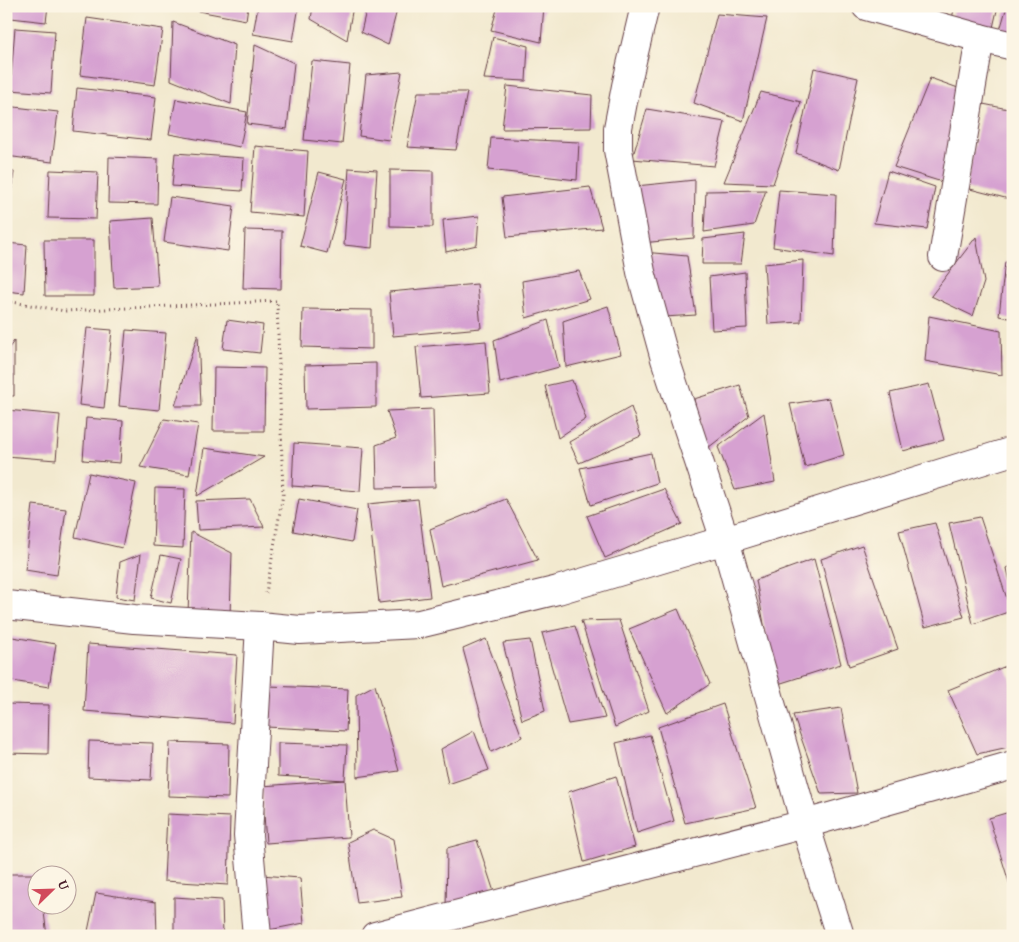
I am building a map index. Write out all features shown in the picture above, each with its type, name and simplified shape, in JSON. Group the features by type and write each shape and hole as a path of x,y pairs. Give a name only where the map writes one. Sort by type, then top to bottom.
{"street":[{"path":"645,6 618,128 618,150 644,281 666,359 725,540 805,824 840,936"},
{"path":"866,6 1013,46"},
{"path":"943,257 980,38"},
{"path":"6,605 134,619 300,630 419,624 558,590 1013,451"},
{"path":"256,936 248,836 260,626"},
{"path":"375,936 805,824 1013,765"}],"path":[{"path":"6,301 65,311 277,301 283,494 260,626"}],"building":[{"path":"12,6 48,6 46,22 11,18"},
{"path":"199,6 248,6 246,20 198,11"},
{"path":"258,6 299,6 293,41 253,34"},
{"path":"313,6 353,6 347,40 311,19"},
{"path":"367,6 398,6 388,45 361,32"},
{"path":"498,6 544,6 541,42 491,30"},
{"path":"955,6 998,6 992,32 952,18"},
{"path":"1007,6 1013,6 1013,39 998,37"},
{"path":"717,14 767,18 743,121 694,103"},
{"path":"87,18 163,29 155,85 80,75"},
{"path":"173,22 235,45 231,104 171,80"},
{"path":"15,28 55,31 51,93 10,90"},
{"path":"493,37 528,46 526,81 484,79"},
{"path":"255,45 294,63 287,129 247,124"},
{"path":"312,61 350,65 342,144 304,140"},
{"path":"814,68 858,78 839,170 796,153"},
{"path":"402,72 389,140 359,136 366,75"},
{"path":"930,78 961,89 942,182 894,167"},
{"path":"507,86 592,95 591,128 502,129"},
{"path":"77,88 156,97 151,140 73,131"},
{"path":"418,92 467,92 456,150 407,147"},
{"path":"761,92 801,102 773,184 724,182"},
{"path":"176,99 247,112 240,147 169,134"},
{"path":"983,104 1013,110 1013,200 966,188"},
{"path":"6,106 58,112 52,162 6,156"},
{"path":"647,109 725,122 714,166 632,159"},
{"path":"491,138 579,142 577,180 488,170"},
{"path":"255,146 308,151 304,217 250,212"},
{"path":"175,153 244,158 242,191 172,186"},
{"path":"109,157 158,159 157,204 108,203"},
{"path":"349,168 377,170 372,248 344,245"},
{"path":"6,170 14,172 7,222 6,222"},
{"path":"50,170 98,172 96,219 48,218"},
{"path":"390,170 433,171 433,227 390,226"},
{"path":"888,171 935,187 927,229 874,223"},
{"path":"319,172 346,179 327,253 300,246"},
{"path":"695,180 694,238 641,243 636,186"},
{"path":"590,187 602,228 507,237 502,197"},
{"path":"766,190 754,225 704,232 706,191"},
{"path":"779,190 836,194 834,256 773,247"},
{"path":"170,197 234,206 228,251 164,242"},
{"path":"479,216 477,245 446,252 443,220"},
{"path":"153,218 158,286 114,288 110,221"},
{"path":"245,230 282,231 281,289 243,288"},
{"path":"745,234 741,264 702,264 703,239"},
{"path":"976,237 984,282 973,316 931,296"},
{"path":"44,240 94,240 94,296 45,296"},
{"path":"6,243 27,245 24,293 6,291"},
{"path":"643,252 687,256 696,315 664,317"},
{"path":"803,260 801,322 768,324 764,264"},
{"path":"1005,262 1013,263 1013,319 999,316"},
{"path":"579,271 590,299 526,318 522,281"},
{"path":"745,272 747,328 712,330 709,277"},
{"path":"477,284 481,328 393,336 389,292"},
{"path":"608,306 621,354 566,367 563,321"},
{"path":"303,309 372,310 372,349 302,347"},
{"path":"929,316 1001,331 1002,375 925,361"},
{"path":"227,320 263,325 260,353 223,349"},
{"path":"548,320 559,367 500,383 494,340"},
{"path":"87,328 112,330 104,408 79,405"},
{"path":"126,330 166,333 159,410 119,406"},
{"path":"198,334 201,406 175,406"},
{"path":"14,341 14,396 6,396 6,352"},
{"path":"486,341 490,393 421,398 416,347"},
{"path":"376,363 376,407 306,409 305,365"},
{"path":"214,367 265,368 264,431 213,431"},
{"path":"572,380 586,419 558,438 545,386"},
{"path":"929,384 944,440 903,451 890,393"},
{"path":"740,385 749,416 704,451 694,399"},
{"path":"829,398 844,455 805,467 790,404"},
{"path":"631,407 641,436 579,463 569,442"},
{"path":"433,409 435,487 377,488 376,445 396,438 387,411"},
{"path":"6,410 60,415 56,460 6,456"},
{"path":"764,413 775,482 735,490 718,447"},
{"path":"86,418 123,421 120,463 83,460"},
{"path":"164,419 198,424 189,475 140,467"},
{"path":"294,443 363,448 360,491 292,486"},
{"path":"204,448 264,457 197,496"},
{"path":"651,453 657,483 591,505 580,468"},
{"path":"89,473 136,483 122,548 75,537"},
{"path":"155,488 185,489 183,548 153,546"},
{"path":"664,489 682,524 605,558 587,516"},
{"path":"250,499 264,527 198,530 196,501"},
{"path":"299,499 357,510 352,542 293,531"},
{"path":"418,499 430,597 379,603 368,504"},
{"path":"506,499 538,560 441,586 430,529"},
{"path":"33,505 66,509 57,575 25,570"},
{"path":"980,517 1011,611 973,624 949,523"},
{"path":"935,523 964,617 925,627 899,531"},
{"path":"191,532 232,553 230,615 188,613"},
{"path":"862,545 898,649 849,666 821,559"},
{"path":"141,554 135,600 116,597 120,562"},
{"path":"161,555 181,559 171,603 151,598"},
{"path":"814,559 841,664 775,685 756,580"},
{"path":"1013,565 1013,591 1012,591 1007,568"},
{"path":"678,609 710,684 667,713 629,629"},
{"path":"619,620 649,711 615,727 581,621"},
{"path":"575,626 605,718 568,724 542,633"},
{"path":"6,636 56,644 49,687 6,680"},
{"path":"486,639 522,737 491,752 463,649"},
{"path":"530,640 545,711 522,720 503,643"},
{"path":"88,644 237,655 233,723 84,711"},
{"path":"1006,666 1013,685 1013,746 977,754 948,690"},
{"path":"375,685 399,771 357,777 356,695"},
{"path":"268,686 348,689 346,731 266,727"},
{"path":"6,704 49,705 48,754 6,753"},
{"path":"723,704 756,808 685,823 658,727"},
{"path":"841,708 857,793 821,794 793,715"},
{"path":"474,731 489,770 448,784 441,749"},
{"path":"650,735 674,821 637,833 616,743"},
{"path":"89,741 153,743 151,780 88,777"},
{"path":"170,742 229,744 228,798 168,796"},
{"path":"278,743 347,745 345,780 278,776"},
{"path":"616,776 635,847 584,862 568,792"},
{"path":"345,780 349,837 266,843 262,786"},
{"path":"1013,811 1013,892 1012,892 989,818"},
{"path":"167,814 230,817 228,885 164,881"},
{"path":"373,830 393,839 402,897 357,903 348,842"},
{"path":"477,840 496,898 446,909 447,848"},
{"path":"6,874 28,874 28,914 44,914 47,936 8,936"},
{"path":"261,875 300,878 304,923 264,931"},
{"path":"96,893 156,902 157,936 87,936"},
{"path":"174,897 222,900 223,936 174,936"}]}
